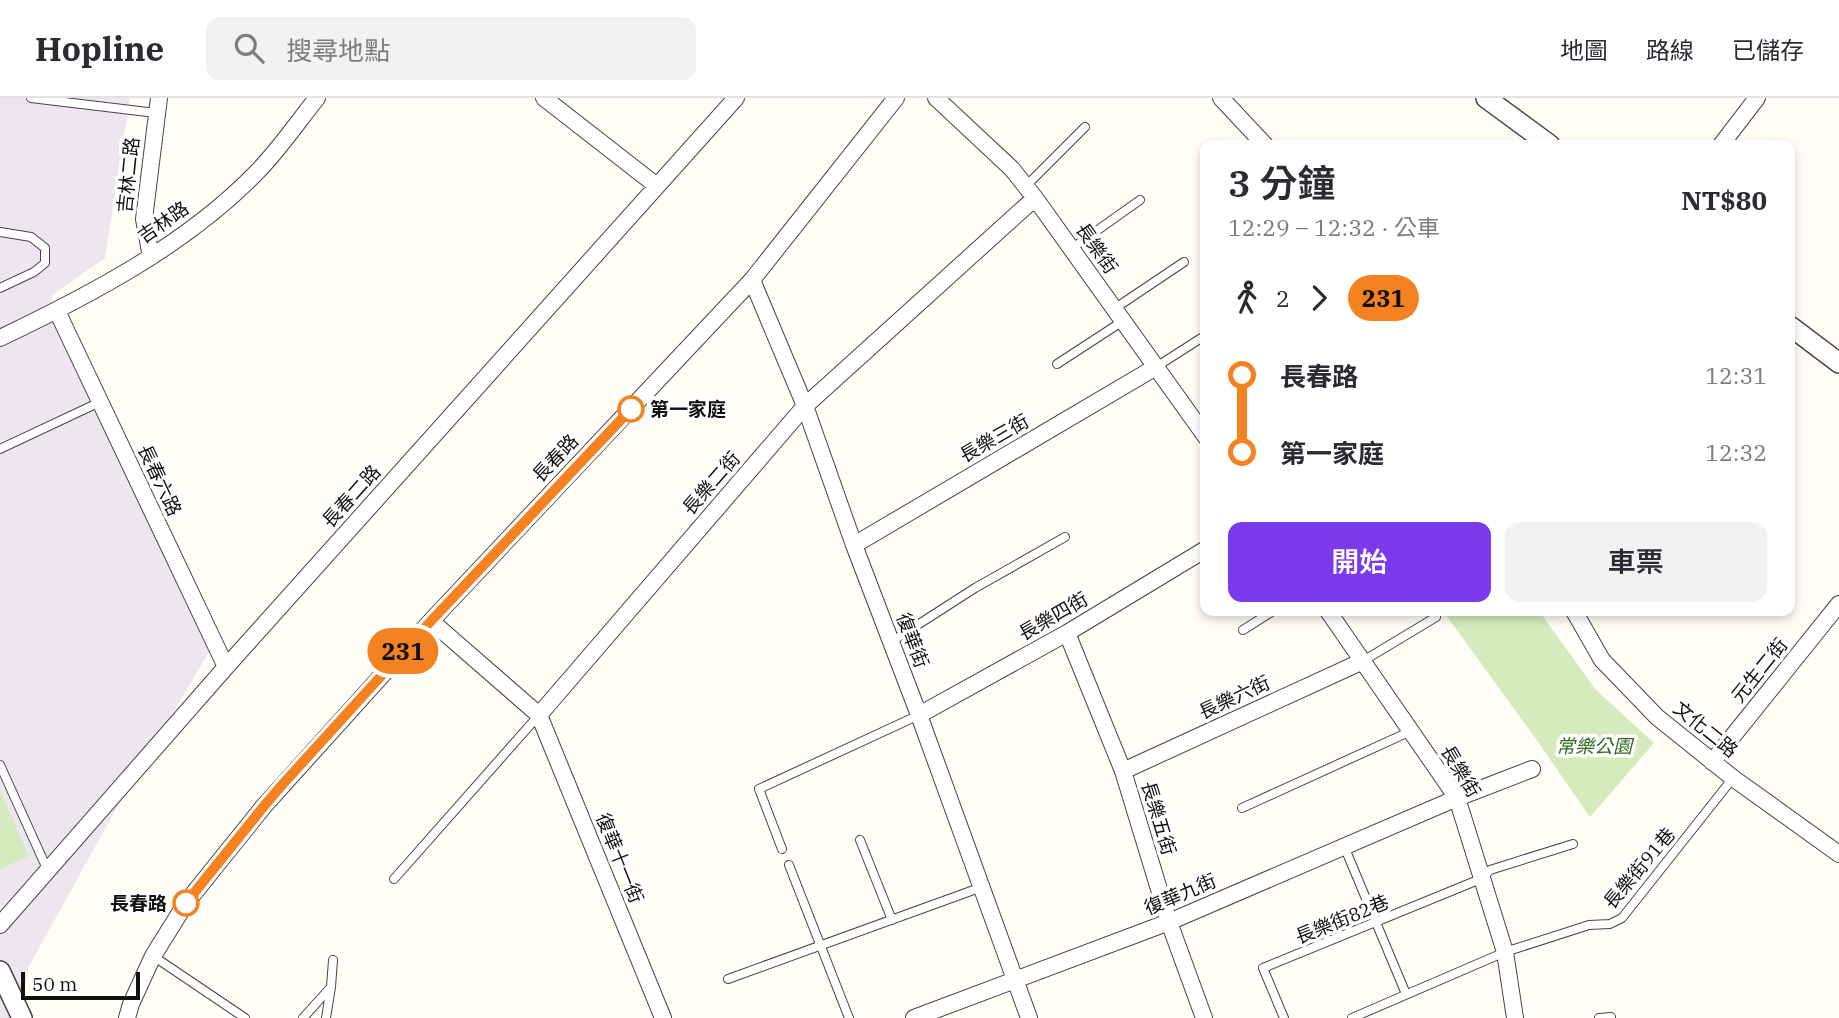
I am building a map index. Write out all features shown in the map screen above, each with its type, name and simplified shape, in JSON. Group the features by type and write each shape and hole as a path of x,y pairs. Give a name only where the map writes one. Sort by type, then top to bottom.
{"street":[{"name":"吉林路","path":"0,338 57,311 151,257 221,206 258,172 317,98"},
{"path":"544,98 657,186"},
{"name":"長春二路","path":"0,925 226,667 736,98"},
{"name":"長春路","path":"127,1018 153,956 186,903 264,806 431,621 751,281 896,98"},
{"name":"長樂街","path":"936,98 1012,169 1031,192 1200,427"},
{"path":"1221,98 1260,140"},
{"path":"1486,98 1543,140"},
{"path":"1725,140 1757,98"},
{"name":"吉林二路","path":"151,257 144,219 157,106"},
{"name":"長樂二街","path":"540,715 806,406 1031,192"},
{"name":"復華街","path":"751,281 806,406 854,545 1029,1018"},
{"name":"長春六路","path":"57,311 226,667"},
{"path":"1795,330 1839,363"},
{"name":"長樂三街","path":"854,545 1156,367"},
{"name":"長樂四街","path":"919,715 1067,633 1200,553"},
{"name":"元生二街","path":"1712,762 1839,604"},
{"name":"長樂街","path":"1332,616 1457,798 1505,952 1515,1018"},
{"name":"文化二路","path":"1577,616 1602,660 1657,717 1733,778 1839,854"},
{"path":"431,621 540,715"},
{"name":"長樂五街","path":"1067,633 1123,771 1169,922 1204,1018"},
{"name":"長樂六街","path":"1123,771 1363,661"},
{"name":"復華十一街","path":"540,715 663,1018"},
{"name":"復華九街","path":"914,1018 1169,922 1457,798 1532,769"},
{"path":"1,976 22,1018"}],"lane":[{"path":"31,98 157,106"},
{"path":"1031,192 1086,127"},
{"path":"1072,248 1140,200"},
{"path":"0,232 31,237 45,248 45,263 34,272 0,288"},
{"path":"1057,364 1184,262"},
{"path":"1156,367 1200,339"},
{"path":"0,449 100,402"},
{"path":"891,642 975,588 1065,537"},
{"path":"1242,630 1265,616"},
{"path":"1363,661 1436,617"},
{"path":"394,879 540,715"},
{"path":"782,849 759,789 919,715"},
{"path":"1242,808 1411,731"},
{"path":"0,765 48,871"},
{"name":"長樂街91巷","path":"1356,1017 1505,952 1589,926 1610,924 1622,918 1733,778"},
{"path":"860,841 891,920"},
{"name":"長樂街82巷","path":"1284,1018 1263,968 1483,878 1490,870 1573,844"},
{"path":"1344,846 1406,994"},
{"path":"789,865 849,1018"},
{"path":"729,979 982,887"},
{"path":"153,956 245,1018"},
{"path":"326,1018 333,960"},
{"path":"303,1018 331,987"},
{"path":"1599,1018 1611,1017"}],"shaded area":[{"path":"0,98 130,98 105,258 51,296 212,647 116,809 29,966 17,1018 0,1018"}],"green space":[{"name":"常樂公園","path":"1447,616 1543,616 1596,690 1654,743 1590,817"},
{"path":"0,791 29,856 0,869"}],"bus line":[{"name":"231","path":"186,903 282,785 431,621 631,409"}],"place":[{"name":"第一家庭","path":"631,409"},
{"name":"長春路","path":"186,903"}]}
